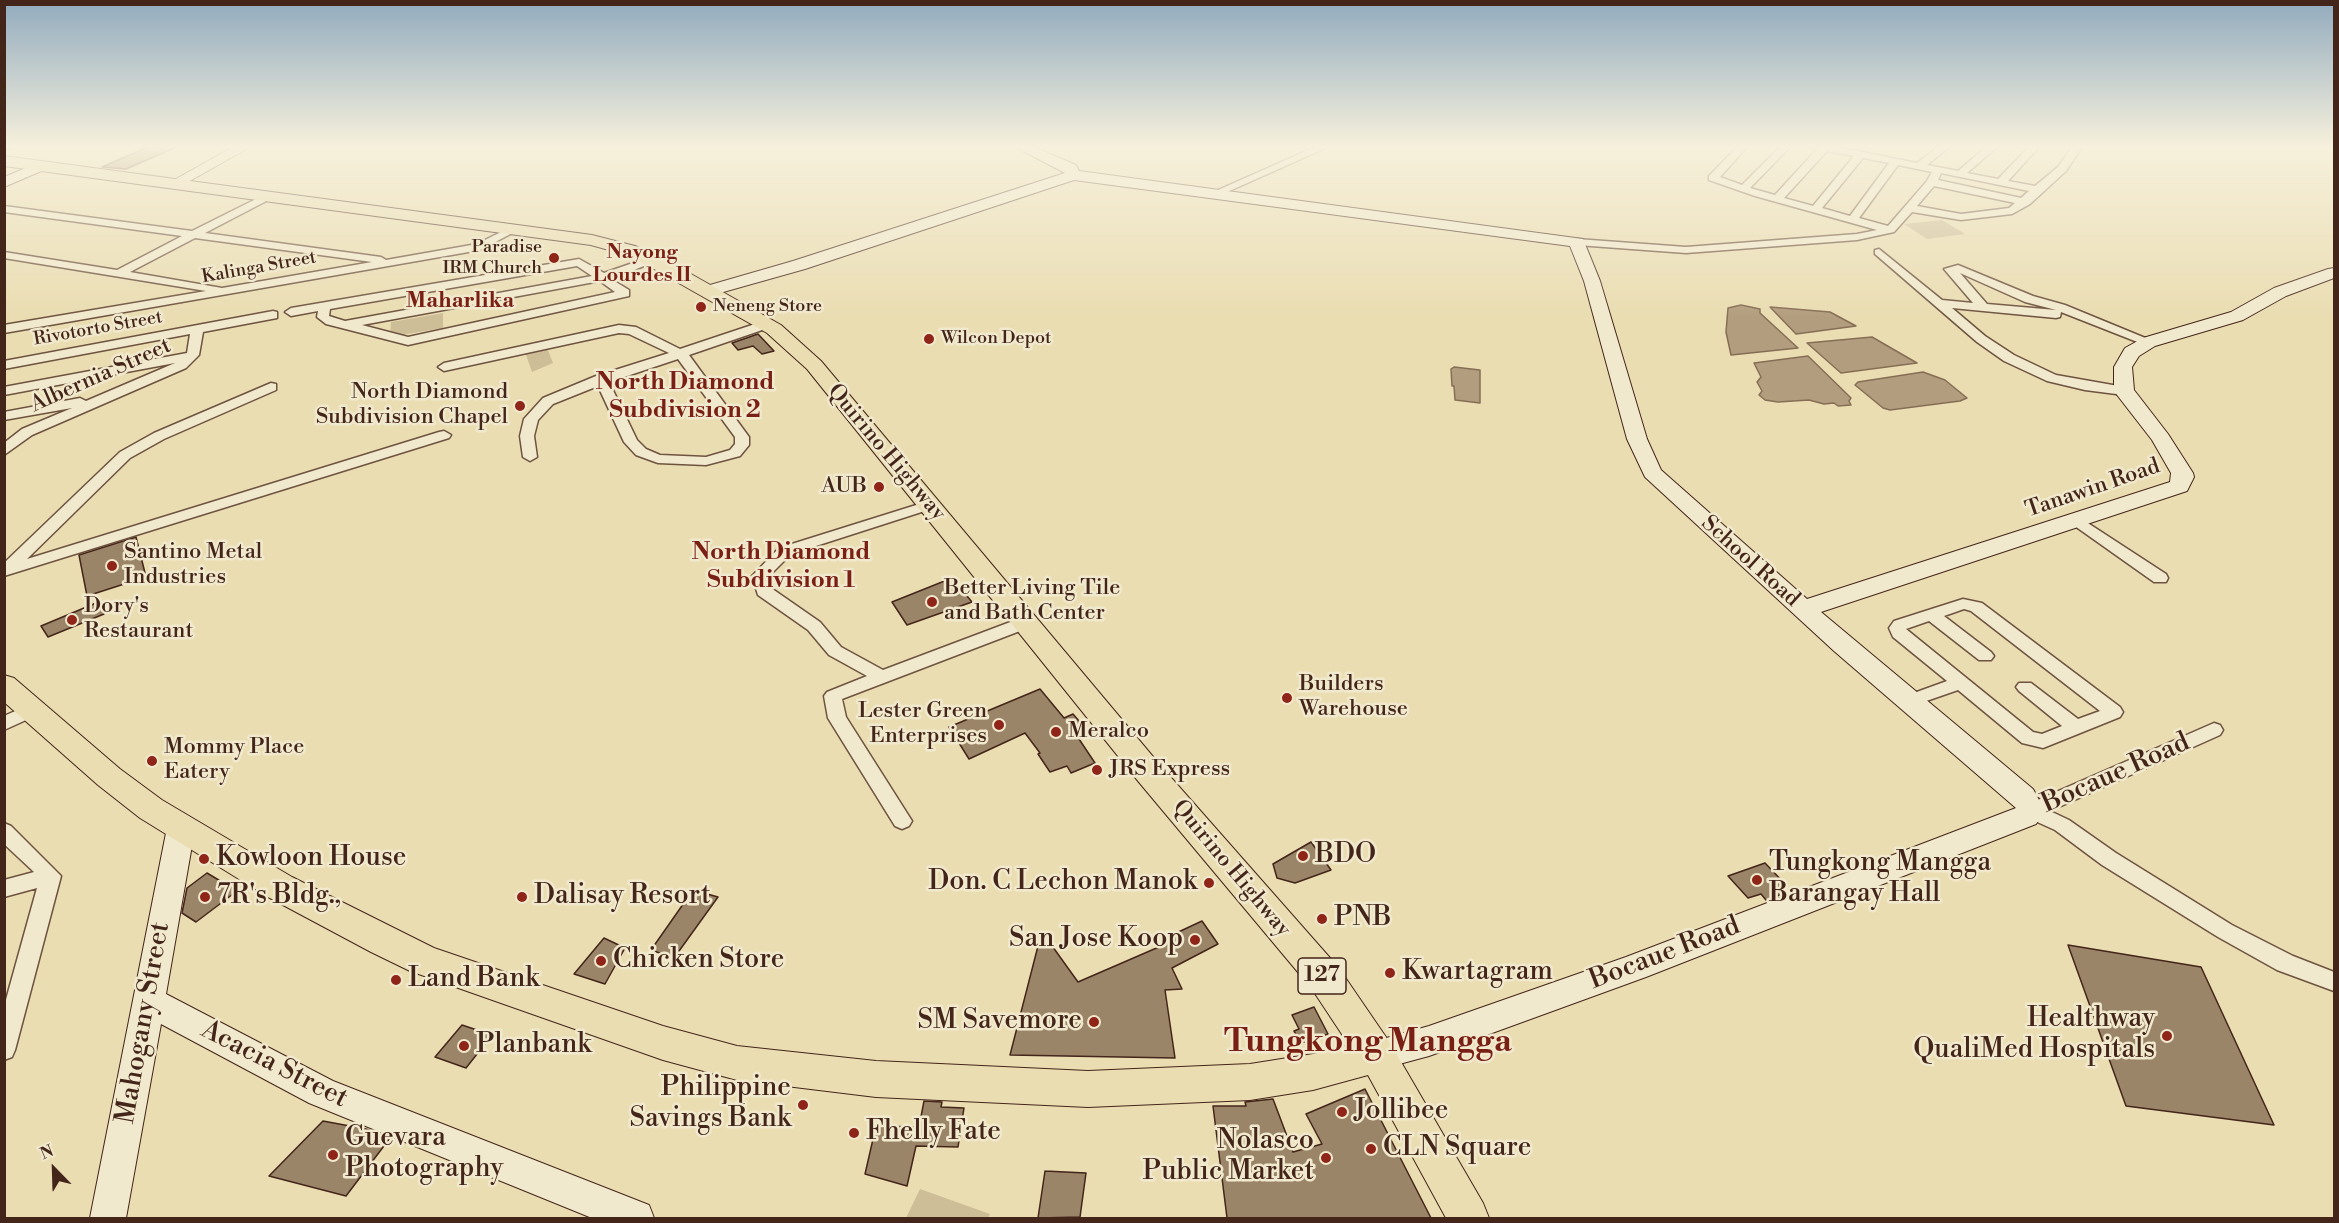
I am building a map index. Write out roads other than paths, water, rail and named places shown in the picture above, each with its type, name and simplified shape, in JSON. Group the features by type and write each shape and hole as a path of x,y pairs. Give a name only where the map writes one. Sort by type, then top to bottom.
{"main road":[{"name":"Quirino Highway","path":"328,204 597,241 651,260 709,291 766,324 814,365 1155,780 1324,978 1377,1055 1468,1218"},
{"path":"4,685 109,777 181,828 280,887 423,960 663,1043 737,1063 876,1079 1088,1089 1250,1083 1313,1072 1377,1055"}],"street":[{"path":"121,272 252,204"},
{"path":"709,291 799,265 984,204"},
{"path":"1290,204 1577,242 1686,250 1857,237 1890,230 1913,204"},
{"path":"1795,204 1890,230"},
{"path":"1815,210 1820,204"},
{"path":"1852,220 1864,204"},
{"path":"1910,208 1963,204"},
{"path":"1964,204 2008,212 2022,204"},
{"path":"4,208 398,262"},
{"name":"Kalinga Street","path":"4,329 480,247 515,229"},
{"name":"School Road","path":"1577,242 1592,281 1636,439 1646,463 1676,497 1909,701 2023,797 2031,811"},
{"path":"1879,252 1992,347 2039,373 2085,386 2124,391 2123,367 2132,352 2149,342 2237,316 2280,292 2334,273"},
{"path":"4,255 228,291"},
{"path":"342,326 605,277 651,260"},
{"path":"291,312 324,306 579,262 605,277 625,293 408,341 342,326 323,317 324,306"},
{"path":"1982,306 1950,269 1958,268 2149,342"},
{"path":"1939,303 2078,316"},
{"name":"Rivotorto Street","path":"4,364 273,315"},
{"path":"619,315 619,329"},
{"path":"530,457 528,427 537,411 560,395 766,324"},
{"name":"Albernia Street","path":"4,451 27,432 170,372 193,356 197,329"},
{"path":"444,367 619,329 643,333 682,354 742,437 742,445 735,453 706,461 658,459 641,452 631,442 601,379"},
{"path":"4,391 193,356"},
{"path":"5,572 125,455 159,436 271,387"},
{"name":"Tanawin Road","path":"1803,609 2078,521 2179,486 2182,473 2161,438 2124,391"},
{"path":"4,416 112,395"},
{"path":"5,572 444,435"},
{"path":"882,677 835,651 814,626 764,591 760,576 785,551 929,506"},
{"path":"2078,521 2160,578"},
{"path":"1963,604 1976,607 2114,712 2078,728 2036,742 1960,683 1899,633 1897,628 1963,604"},
{"path":"1931,614 1985,656"},
{"path":"902,821 837,718 833,696 1027,622"},
{"path":"1909,701 1960,683"},
{"path":"2025,687 2078,728"},
{"path":"4,724 31,710"},
{"name":"Bocaue Road","path":"1377,1055 1429,1041 1598,980 2026,816 2031,811 2214,730"},
{"path":"2031,811 2062,825 2109,859 2225,931 2285,963 2334,982"},
{"name":"Mahogany Street","path":"116,1216 149,1001 181,828"},
{"path":"4,831 51,876"},
{"path":"4,889 51,876"},
{"path":"4,1050 51,876"},
{"name":"Acacia Street","path":"149,1001 321,1092 636,1218"}],"place":[{"name":"Paradise IRM Church","path":"554,258"},
{"name":"Neneng Store","path":"701,307"},
{"name":"Wilcon Depot","path":"929,339"},
{"name":"North Diamond Subdivision Chapel","path":"520,406"},
{"name":"AUB","path":"879,487"},
{"name":"Santino Metal Industries","path":"112,566"},
{"name":"Better Living Tile and Bath Center","path":"932,602"},
{"name":"Dory's Restaurant","path":"72,620"},
{"name":"Builders Warehouse","path":"1287,698"},
{"name":"Lester Green Enterprises","path":"999,725"},
{"name":"Meralco","path":"1056,732"},
{"name":"Mommy Place Eatery","path":"152,761"},
{"name":"JRS Express","path":"1097,770"},
{"name":"BDO","path":"1303,856"},
{"name":"Kowloon House","path":"204,859"},
{"name":"Tungkong Mangga Barangay Hall","path":"1757,880"},
{"name":"Don. C Lechon Manok","path":"1209,883"},
{"name":"7R's Bldg.,","path":"205,897"},
{"name":"Dalisay Resort","path":"522,897"},
{"name":"PNB","path":"1322,919"},
{"name":"San Jose Koop","path":"1195,940"},
{"name":"Chicken Store","path":"601,961"},
{"name":"Kwartagram","path":"1390,973"},
{"name":"Land Bank","path":"396,980"},
{"name":"SM Savemore","path":"1094,1022"},
{"name":"Healthway QualiMed Hospitals","path":"2167,1036"},
{"name":"Planbank","path":"464,1046"},
{"name":"Philippine Savings Bank","path":"803,1105"},
{"name":"Jollibee","path":"1342,1112"},
{"name":"Fhelly Fate","path":"854,1133"},
{"name":"CLN Square","path":"1371,1149"},
{"name":"Guevara Photography","path":"333,1155"},
{"name":"Nolasco Public Market","path":"1326,1158"}],"district":[{"name":"Nayong Lourdes II","path":"642,264"},
{"name":"Maharlika","path":"460,302"},
{"name":"North Diamond Subdivision 2","path":"685,397"},
{"name":"North Diamond Subdivision 1","path":"781,567"},
{"name":"Tungkong Mangga","path":"1368,1043"}]}
